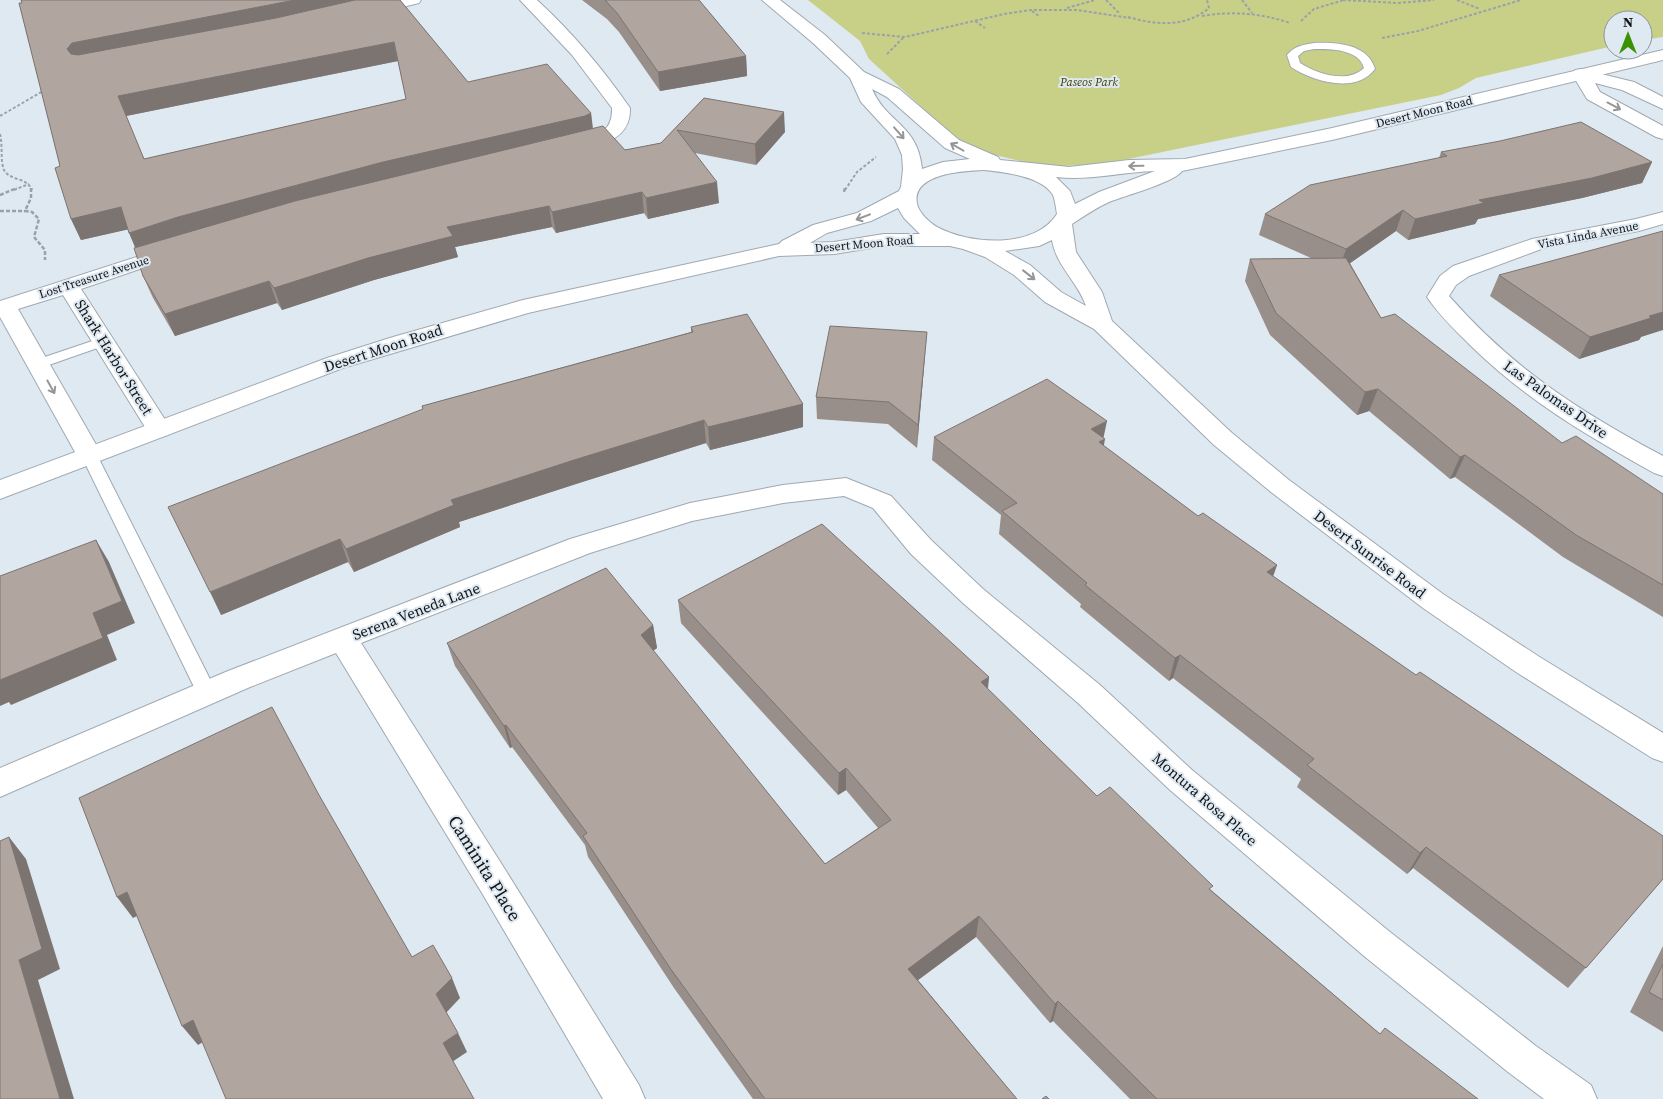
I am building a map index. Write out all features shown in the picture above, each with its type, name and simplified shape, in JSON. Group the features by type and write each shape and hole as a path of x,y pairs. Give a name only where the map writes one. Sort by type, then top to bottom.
{"street":[{"path":"347,15 413,0"},
{"path":"528,0 569,39 622,108 623,117 619,126 609,135 594,142 557,150"},
{"path":"770,0 819,39 858,76 893,93 952,144 978,157 1008,166"},
{"name":"Desert Moon Road","path":"779,250 820,229 864,217 909,191 922,177 960,165 1008,166 1069,173 1129,166 1185,165 1332,134 1663,56"},
{"path":"1581,74 1628,86 1663,104"},
{"path":"1581,74 1594,95 1663,133"},
{"name":"Desert Sunrise Road","path":"858,76 866,97 909,144 913,162 909,191 909,211 915,220 936,234 992,253 1022,270 1053,297 1102,324 1223,439 1341,533 1433,601 1511,653 1663,748"},
{"name":"Desert Moon Road","path":"0,490 335,363 462,324 592,290 779,250 834,248 884,240 960,242 988,247 1013,246 1035,241 1053,232 1064,222 1098,199 1122,189 1146,183 1185,165"},
{"name":"Desert Sunrise Road","path":"1008,166 1032,173 1050,182 1063,194 1068,207 1064,222 1064,250 1076,272 1090,289 1102,324"},
{"name":"Vista Linda Avenue","path":"1438,297 1448,281 1461,272 1539,243 1639,225 1663,218"},
{"name":"Lost Treasure Avenue","path":"3,307 194,244"},
{"name":"Shark Harbor Street","path":"68,286 159,429"},
{"name":"Las Palomas Drive","path":"1438,297 1463,328 1512,371 1584,422 1663,467"},
{"path":"3,307 38,364 89,455"},
{"name":"Serena Veneda Lane","path":"0,783 207,693 580,546 690,512 783,494 846,487"},
{"name":"Montura Rosa Place","path":"846,487 882,502 921,548 973,596 1089,694 1181,780 1376,944 1522,1059 1577,1099"},
{"name":"Caminita Place","path":"343,639 625,1099"}],"lane":[{"path":"1314,46 1328,46 1350,50 1366,59 1370,65 1369,72 1355,78 1333,79 1310,74 1295,65 1292,55 1302,48 1314,46"},
{"path":"38,364 104,341"},
{"path":"89,455 207,693"}],"path":[{"path":"1062,9 1095,0"},
{"path":"1106,0 1106,3 1115,11 1130,18"},
{"path":"1202,16 1209,8 1207,0"},
{"path":"1242,0 1253,14"},
{"path":"1300,24 1305,16 1314,9 1343,0 1398,3 1434,0"},
{"path":"1457,0 1481,10"},
{"path":"862,33 905,37 1031,10 1062,9 1093,11 1149,22 1170,23 1189,21 1202,16 1222,13 1253,14 1275,18 1294,25"},
{"path":"1031,10 1040,17"},
{"path":"975,21 985,28"},
{"path":"887,54 905,37"},
{"path":"0,116 27,98 46,89"},
{"path":"0,134 4,144 2,167 4,171 30,184"},
{"path":"842,199 851,177 858,169 878,156"},
{"path":"0,195 30,184"},
{"path":"25,211 31,197 30,184"},
{"path":"0,212 32,212 39,219 39,225 34,237 35,241 45,250 45,263"}],"green space":[{"name":"Paseos Park","path":"808,0 1663,0 1663,37 1653,38 1653,10 1603,10 1603,48 1476,78 1459,88 1441,95 1104,164 1061,166 1032,164 991,154 968,145 950,133 869,59 860,41"}],"building":[{"path":"21,0 295,0 72,43 67,49 71,54 78,55 276,18 355,0 400,0 468,82 547,64 591,113 585,116 383,162 178,217 129,233 121,207 71,219 55,168 60,166 19,3 22,3","holes":["394,42 406,99 144,159 118,96"]},
{"path":"605,0 699,0 746,56 658,72 617,13"},
{"path":"704,98 784,112 755,144 677,130 717,182 646,198 642,192 552,212 549,206 447,227 453,236 368,258 274,288 269,281 165,314 143,276 134,248 295,201 603,126 625,150 661,143"},
{"path":"1581,122 1652,162 1592,178 1479,200 1484,203 1415,219 1403,210 1346,249 1265,214 1310,185 1447,156 1441,152 1500,141"},
{"path":"1663,231 1663,312 1649,316 1651,318 1590,337 1499,275"},
{"path":"1346,258 1381,318 1395,314 1562,443 1576,436 1663,494 1663,585 1576,535 1465,455 1460,457 1378,389 1365,392 1276,313 1250,259"},
{"path":"747,314 803,404 708,427 704,420 574,460 451,500 454,505 346,549 340,539 210,592 168,507 423,409 422,406 693,332 691,327"},
{"path":"830,326 927,332 918,425 889,402 816,397"},
{"path":"1047,379 1107,421 1091,429 1105,439 1099,442 1198,516 1203,513 1277,565 1267,572 1416,675 1420,672 1663,836 1663,879 1586,968 1426,847 1420,853 1307,765 1314,759 1180,655 1175,658 1085,585 1087,583 1002,511 1017,503 934,437"},
{"path":"822,524 989,677 981,682 1097,796 1110,787 1213,886 1209,889 1380,1034 1385,1028 1478,1099 1157,1099 1058,1001 1055,1004 979,916 908,969 1017,1099 765,1099 670,968 583,836 587,833 506,725 504,726 447,643 606,568 653,625 641,635 825,864 891,820 846,768 839,773 678,600"},
{"path":"96,540 122,601 93,613 103,638 0,680 0,576"},
{"path":"272,707 319,795 412,957 433,945 452,978 436,994 458,1033 443,1043 474,1099 226,1099 193,1020 182,1026 127,892 117,897 79,798"},
{"path":"9,837 42,949 19,960 60,1099 0,1099 0,841"},
{"path":"1663,964 1663,1000 1649,992"}]}
